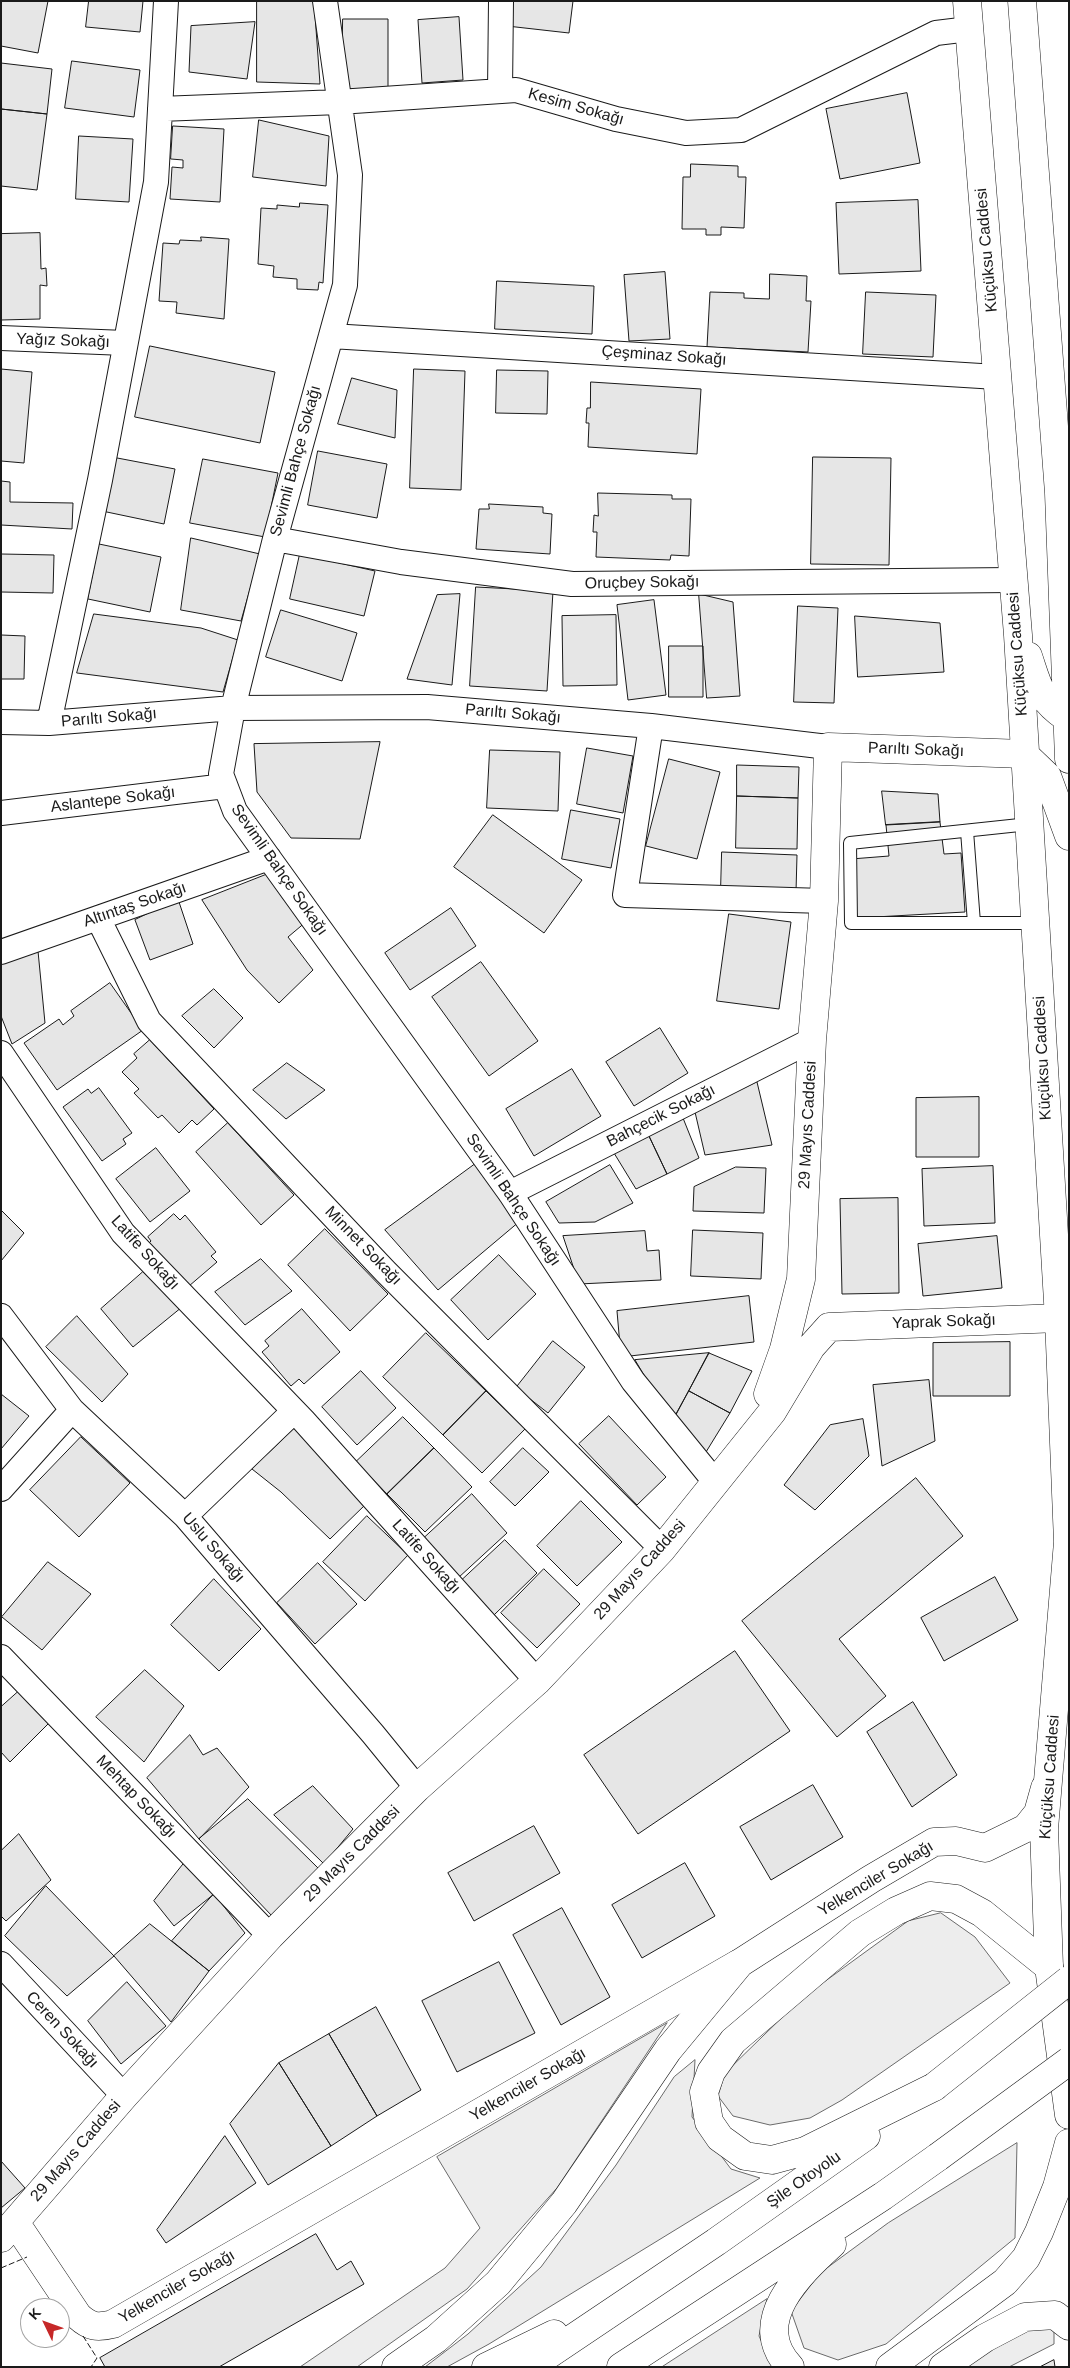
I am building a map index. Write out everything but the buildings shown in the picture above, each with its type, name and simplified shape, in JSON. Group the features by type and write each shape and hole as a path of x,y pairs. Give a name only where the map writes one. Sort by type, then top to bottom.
{"main road":[{"name":"Küçüksu Caddesi","path":"967,1 1018,635 1059,1318 1068,1542 1044,1829 1059,1974 1069,2115"},
{"path":"1022,1 1059,493 1069,760"},
{"path":"1018,635 1029,657 1035,682 1046,700 1068,718"},
{"name":"Parıltı Sokağı","path":"828,747 1024,754"},
{"name":"29 Mayıs Caddesi","path":"716,1483 749,1434 774,1380 784,1349 801,1279 812,1040 824,901 828,747"},
{"path":"1024,754 1047,776 1069,836"},
{"path":"801,1279 806,1304 818,1319 829,1327"},
{"name":"Yaprak Sokağı","path":"829,1327 1059,1318"},
{"name":"29 Mayıs Caddesi","path":"8,2230 124,2096 270,1936 416,1788 537,1681 662,1549 772,1412 811,1347 829,1327"},
{"name":"Yelkenciler Sokağı","path":"8,2230 78,2316 88,2325 100,2328 113,2324 740,1963 870,1879 934,1842 956,1841 985,1848 1026,1828 1038,1813 1048,1774"},
{"path":"934,2087 805,2151 772,2160 745,2156 720,2138 709,2122 704,2092 711,2072 733,2041 860,1933 896,1911 930,1896 956,1899 982,1913 1059,1974"},
{"path":"396,2367 436,2338 498,2283 564,2203 668,2050 740,1963"},
{"name":"Şile Otoyolu","path":"530,2367 716,2242 934,2087 1059,1974"},
{"path":"621,2367 883,2196 1069,2060"},
{"path":"890,2367 1005,2282 1026,2258 1039,2232 1057,2187 1069,2143"},
{"path":"790,2367 774,2338 774,2320 782,2300 808,2265 883,2196"},
{"path":"486,2367 558,2332 716,2242"},
{"path":"942,2367 986,2338 1025,2318 1055,2315 1069,2326"}],"street":[{"path":"49,723 100,480 156,182 166,1"},
{"name":"Sevimli Bahçe Sokağı","path":"325,1 350,175 345,285 275,539 232,708 220,774 235,811 510,1193 634,1381 716,1483"},
{"path":"500,91 501,1"},
{"name":"Kesim Sokağı","path":"160,108 339,102 516,90 616,119 686,133 740,130 936,33 969,29"},
{"name":"Çeşminaz Sokağı","path":"330,336 997,377"},
{"name":"Yağız Sokağı","path":"1,338 126,343"},
{"name":"Oruçbey Sokağı","path":"275,539 400,562 572,584 1013,580"},
{"name":"Parıltı Sokağı","path":"1,722 49,723 232,708 427,707 651,726 828,747"},
{"path":"651,726 625,895 824,901"},
{"name":"Aslantepe Sokağı","path":"1,813 225,786"},
{"name":"Altıntaş Sokağı","path":"1,952 269,858"},
{"name":"Minnet Sokağı","path":"98,918 149,1021 385,1271 662,1549"},
{"name":"Bahçecik Sokağı","path":"510,1193 812,1040"},
{"name":"Latife Sokağı","path":"1,1053 123,1233 294,1411 537,1681"},
{"name":"Uslu Sokağı","path":"1,1316 72,1410 185,1516 373,1734 416,1788"},
{"path":"1,1489 72,1410"},
{"path":"185,1516 294,1411"},
{"name":"Mehtap Sokağı","path":"1,1657 270,1936"},
{"name":"Ceren Sokağı","path":"1,1964 124,2096"}],"lane":[{"path":"1029,824 850,843 851,923 1035,924"},
{"path":"967,831 974,923"}],"shaded area":[{"path":"941,1913 975,1937 1010,1983 842,2100 810,2118 770,2125 733,2116 718,2096 725,2073 802,1998 908,1921"},
{"path":"667,2023 557,2188 467,2289 357,2367 300,2367 445,2268 480,2228 437,2157"},
{"path":"695,2060 692,2117 731,2169 760,2178 489,2344 447,2367 425,2367 468,2334 541,2267 616,2165 674,2077"},
{"path":"1017,2143 1015,2238 886,2344 838,2360 804,2348 791,2311 820,2273 888,2223"},
{"path":"767,2299 759,2336 773,2367 662,2367"},
{"path":"1039,2323 1054,2329 1054,2344 1009,2367 959,2367"}],"fence":[{"path":"1,2268 27,2257"},
{"path":"83,2336 97,2358 91,2367"}]}
